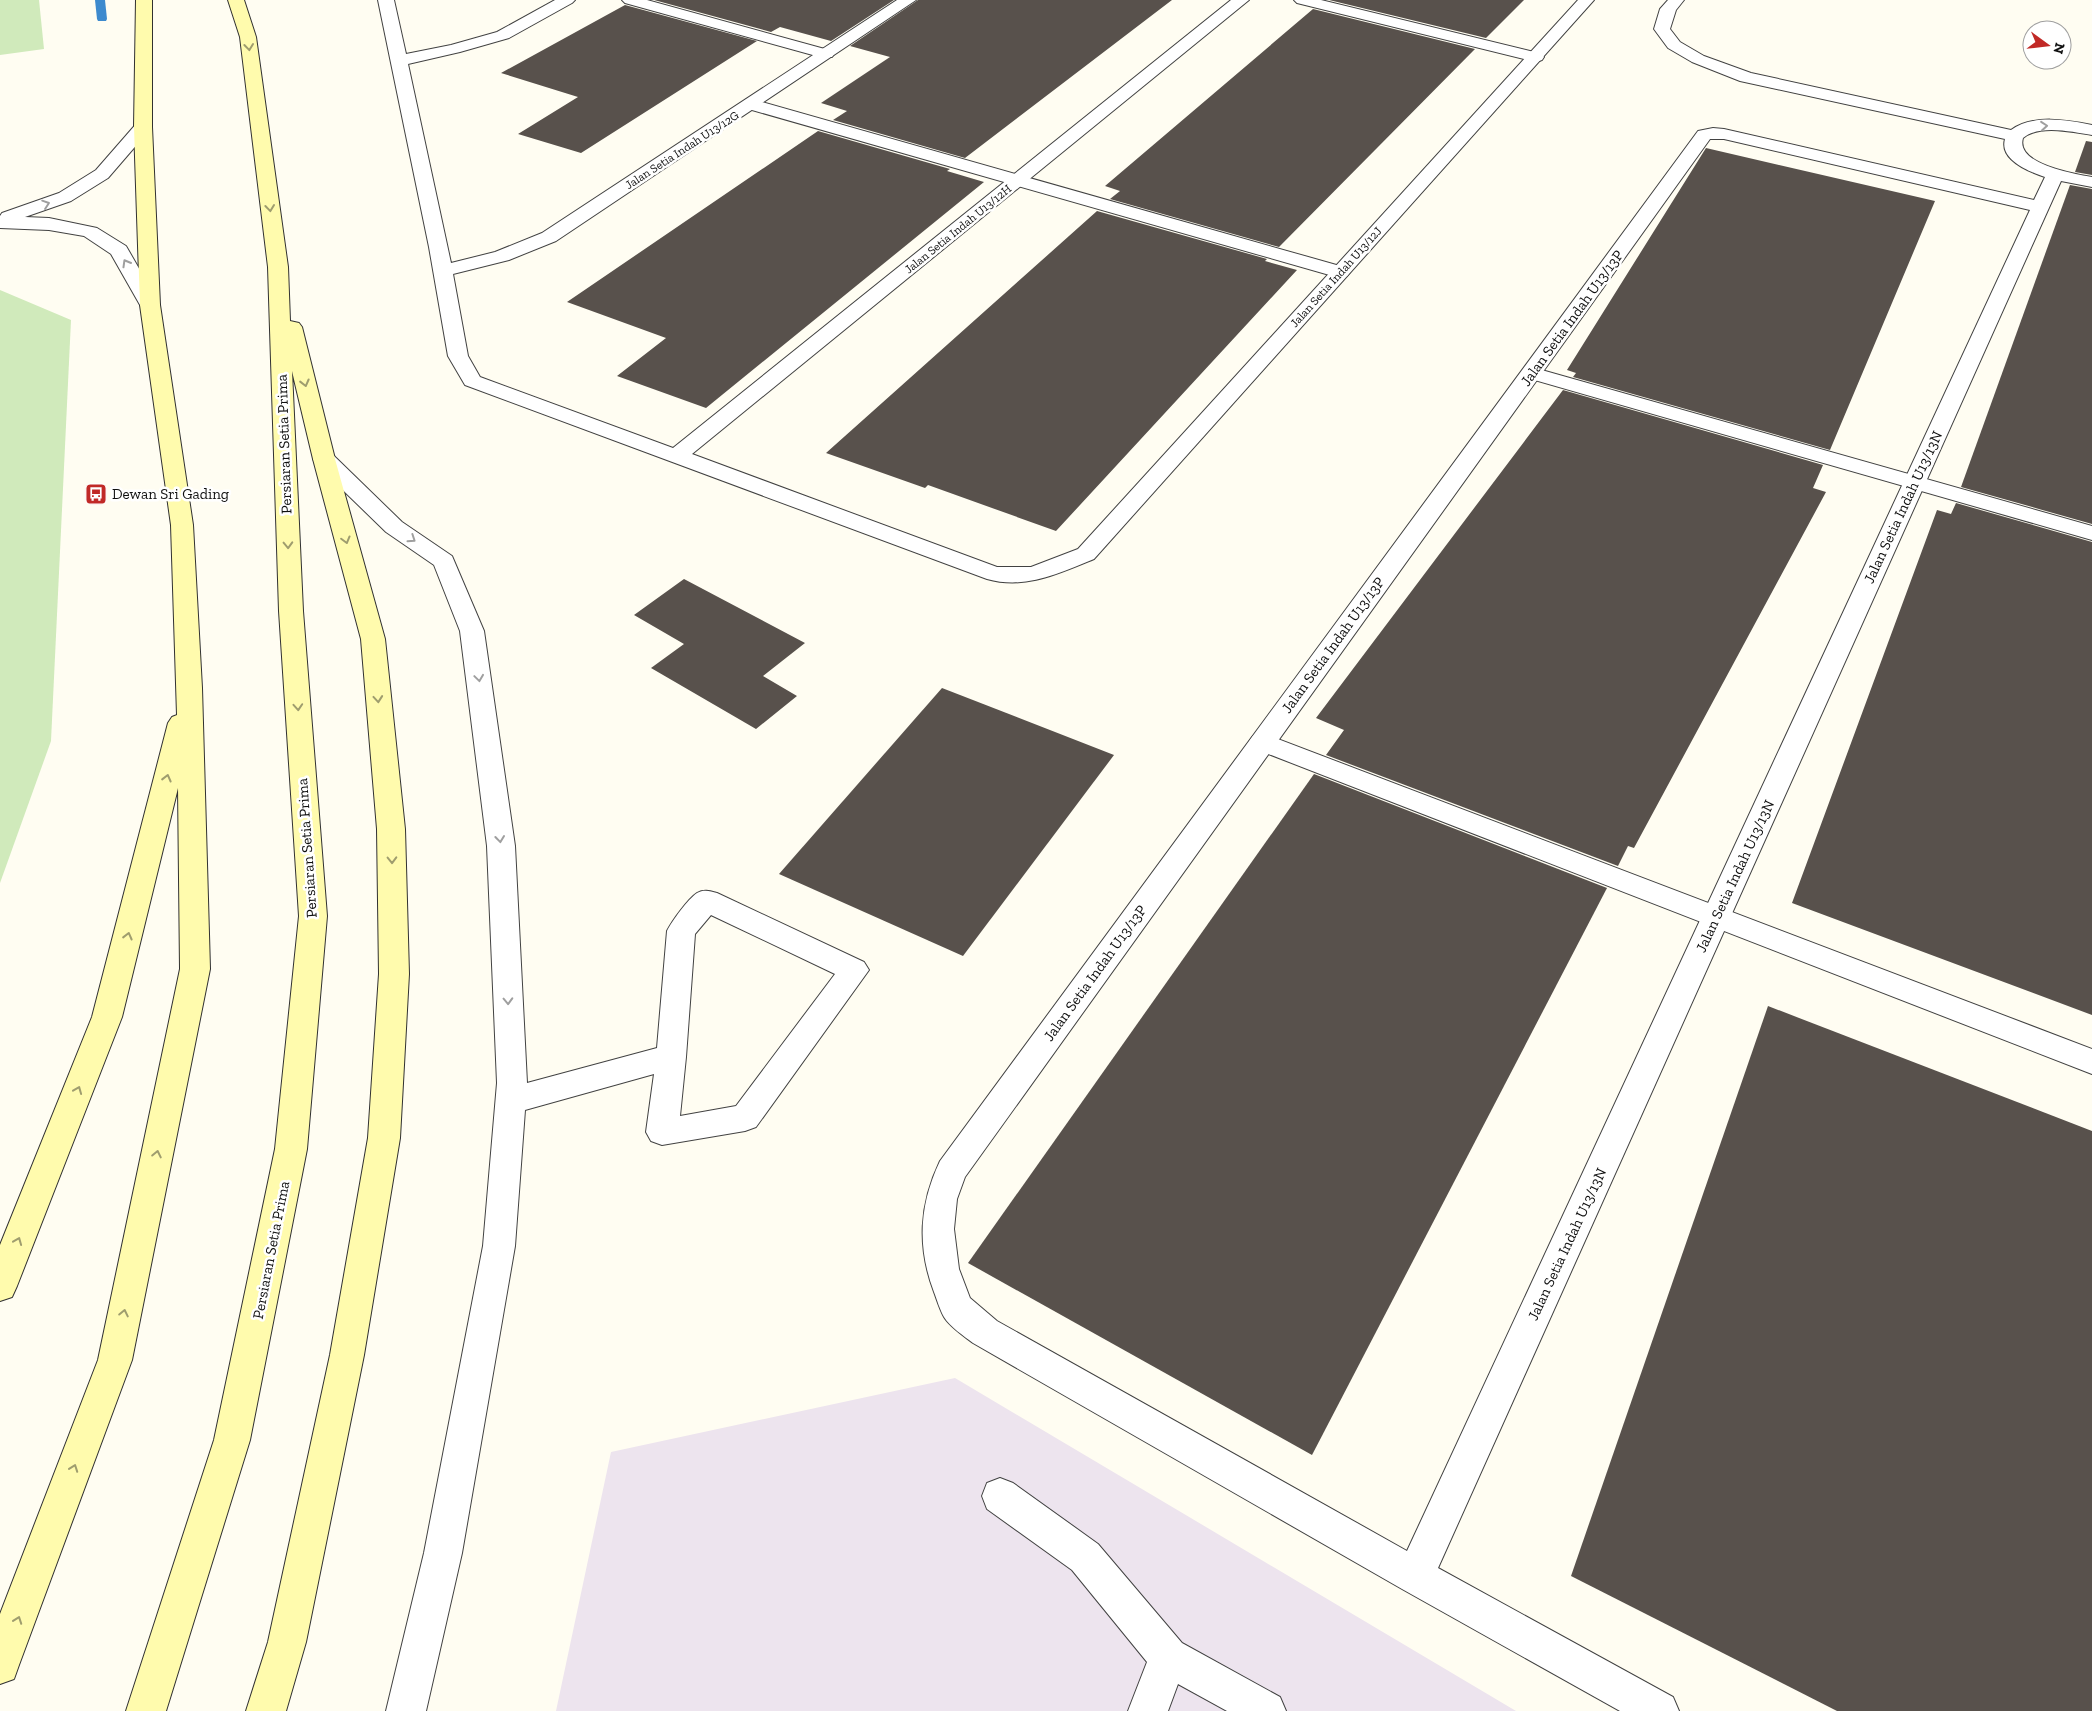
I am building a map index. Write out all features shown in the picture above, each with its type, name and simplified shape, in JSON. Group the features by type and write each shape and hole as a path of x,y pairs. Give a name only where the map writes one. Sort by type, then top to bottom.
{"street":[{"path":"0,1665 115,1360 195,969 189,688 182,525 150,305 144,127 144,0"},
{"name":"Persiaran Setia Prima","path":"146,1711 232,1440 291,1149 313,916 291,611 278,267 248,37 236,0"},
{"path":"386,0 443,271 458,356 472,381 675,457"},
{"path":"398,61 454,49 503,35 567,0"},
{"path":"630,0 826,54"},
{"name":"Jalan Setia Indah U13/12G","path":"443,271 502,256 549,237 908,0"},
{"name":"Jalan Setia Indah U13/12H","path":"675,457 1241,0"},
{"path":"1302,0 1536,56"},
{"name":"Jalan Setia Indah U13/12J","path":"675,457 995,574 1034,574 1086,554 1586,0"},
{"path":"1676,0 1668,9 1662,29 1674,45 1698,59 1746,77 2014,136 2024,130 2039,126 2058,125 2092,130"},
{"path":"751,104 1340,272"},
{"path":"0,221 65,198 102,174 144,127"},
{"name":"Jalan Setia Indah U13/13P","path":"1660,1711 1415,1576 985,1332 957,1308 942,1269 938,1229 941,1199 951,1171 1704,135 1713,133 1724,134 2040,208"},
{"path":"2014,136 2012,144 2016,152 2025,161 2055,175 2092,182"},
{"name":"Jalan Setia Indah U13/13N","path":"1415,1576 2055,175"},
{"path":"0,221 49,224 90,232 119,250 150,305"},
{"path":"266,1711 287,1642 347,1355 384,1138 394,974 391,829 373,639 324,459 278,267"},
{"path":"1531,373 2092,533"},
{"path":"324,459 394,527 444,560 472,632 501,846 512,1083 499,1246 443,1553 406,1711"},
{"path":"0,1286 107,1017 189,688"},
{"path":"1262,742 2092,1062"},
{"path":"707,901 854,970 745,1118 662,1132 671,1057 681,931 707,901"},
{"path":"510,1101 671,1057"},
{"path":"1000,1496 1085,1558 1168,1657 1266,1711"},
{"path":"1148,1711 1168,1657"}],"shaded area":[{"path":"955,1378 1516,1711 556,1711 611,1452"}],"green space":[{"path":"0,0 39,0 44,49 0,55"},
{"path":"0,290 71,320 51,741 0,883"}],"building":[{"path":"654,0 894,0 831,41 780,27 771,32"},
{"path":"918,0 1172,0 965,158 833,120 847,111 821,103 890,57 850,46"},
{"path":"1329,0 1524,0 1486,38"},
{"path":"625,5 757,41 581,153 518,134 578,97 501,73"},
{"path":"1313,9 1475,49 1279,247 1110,199 1120,191 1105,186"},
{"path":"818,131 950,169 947,171 984,182 706,408 617,376 666,338 567,302"},
{"path":"2086,141 2092,142 2092,175 2075,172"},
{"path":"1706,148 1935,201 1830,450 1573,377 1576,373 1567,370"},
{"path":"2070,185 2092,189 2092,524 1961,487"},
{"path":"1097,211 1267,259 1265,261 1297,270 1056,531 928,485 925,488 826,453"},
{"path":"1563,390 1823,465 1813,488 1826,492 1634,848 1628,846 1618,866 1326,755 1344,730 1316,718"},
{"path":"1956,503 2092,542 2092,1015 1792,903 1937,510 1951,514"},
{"path":"684,579 805,643 763,676 797,696 756,729 651,668 684,644 634,615"},
{"path":"942,688 1114,755 963,956 779,874"},
{"path":"1314,774 1607,888 1312,1455 968,1263"},
{"path":"1768,1006 2092,1131 2092,1711 1837,1711 1571,1576"}],"waterway":[{"path":"100,0 102,19"}],"place":[{"name":"Dewan Sri Gading","path":"96,494"}]}
